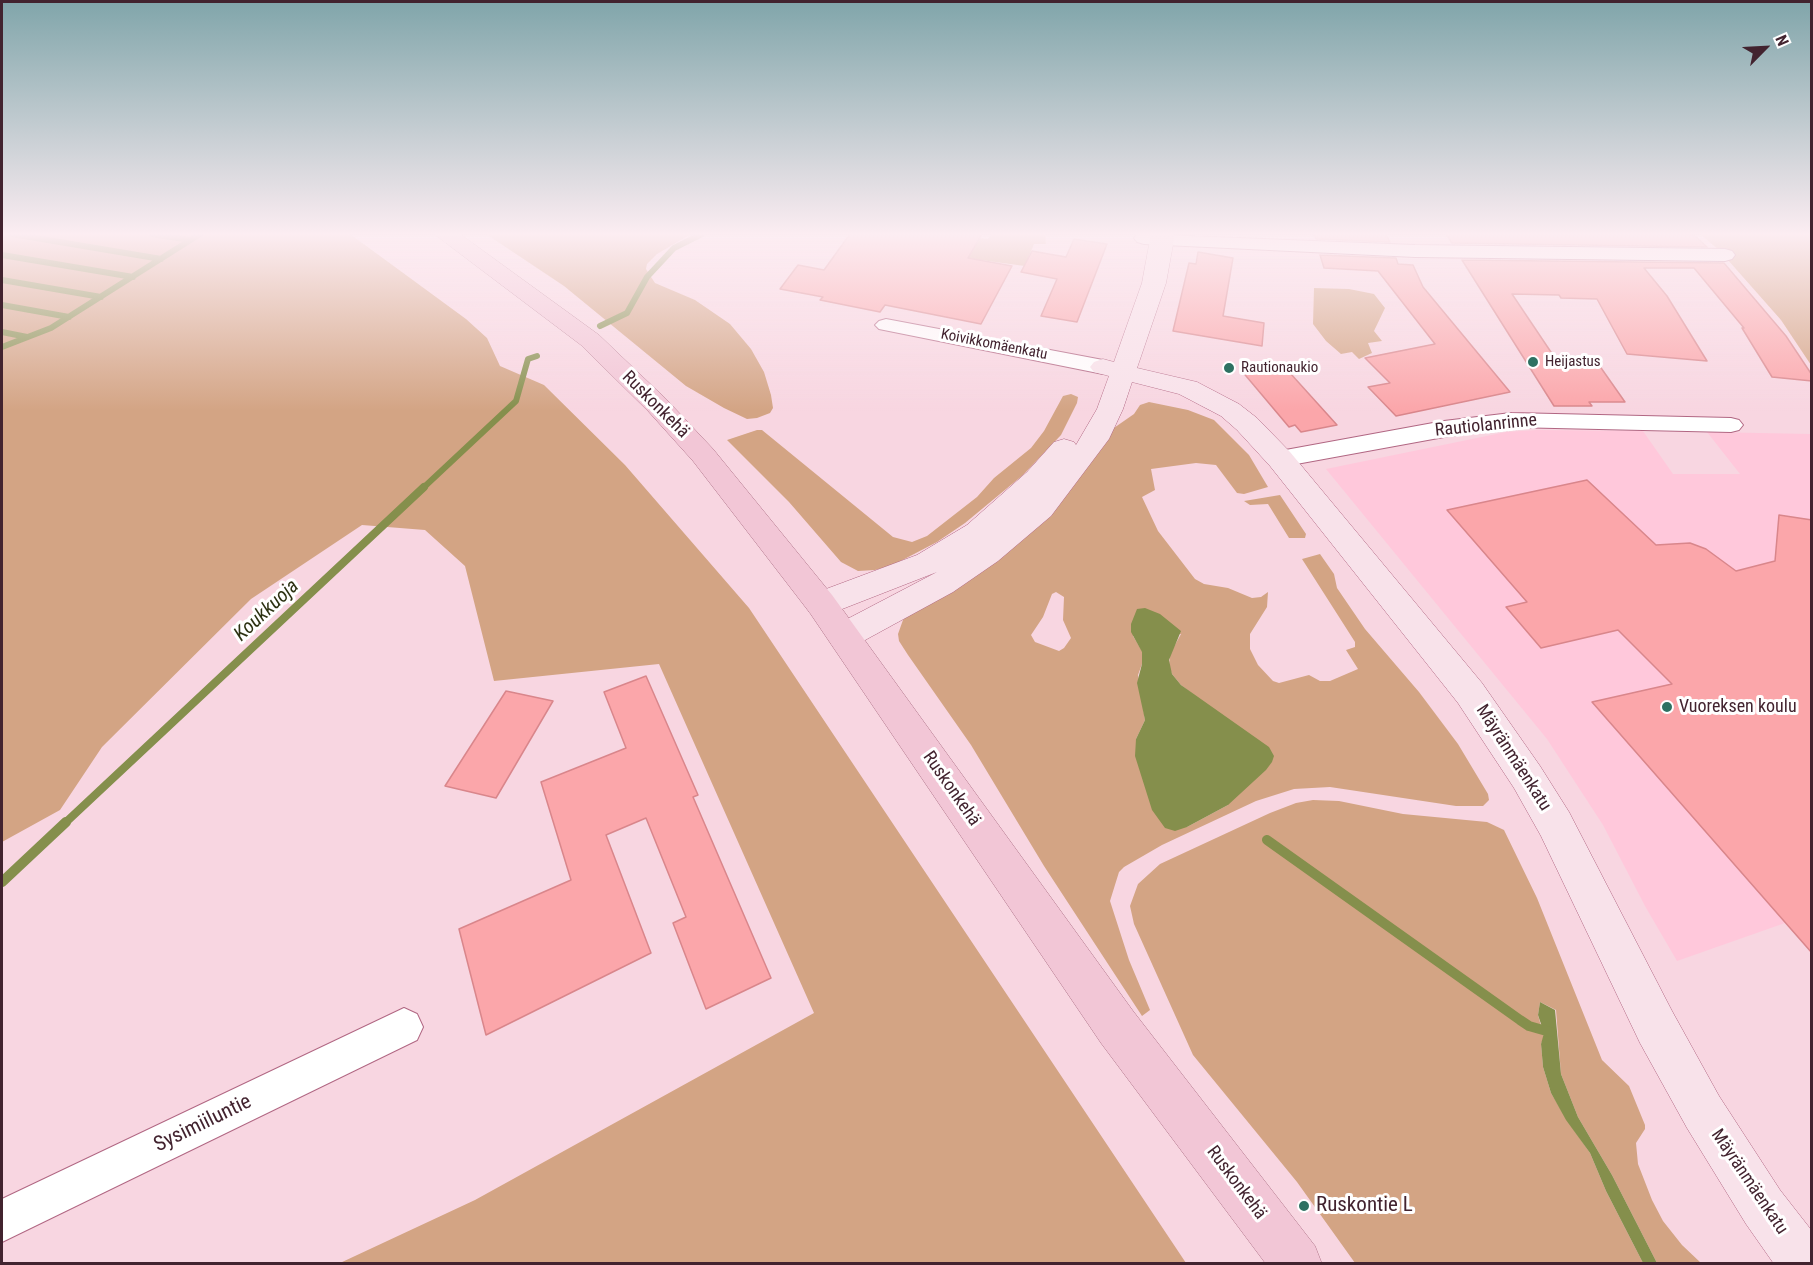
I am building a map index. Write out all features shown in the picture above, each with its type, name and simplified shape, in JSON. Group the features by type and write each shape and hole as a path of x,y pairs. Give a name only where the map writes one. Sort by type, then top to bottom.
{"main road":[{"name":"Ruskonkehä","path":"529,293 583,335 657,405 703,455 762,527 833,620 1117,1027 1297,1263"},
{"path":"833,620 942,584 987,553 1041,509 1095,439 1110,409 1114,369 1149,293"},
{"path":"833,620 986,525 1037,479 1065,447 1096,386 1114,369"},
{"name":"Mäyränmäenkatu","path":"1114,369 1162,380 1210,398 1247,424 1280,459 1470,693 1527,777 1555,824 1656,1027 1703,1112 1763,1207 1805,1263"}],"street":[{"name":"Koivikkomäenkatu","path":"886,325 1114,369"},
{"name":"Rautiolanrinne","path":"1280,459 1444,429 1511,420 1731,425"},
{"name":"Sysimiiluntie","path":"2,1221 404,1027"}],"shaded area":[{"path":"2,293 431,293 487,338 500,366 544,385 625,465 749,608 1186,1263 340,1263 475,1200 814,1013 659,664 494,681 465,566 425,530 362,525 251,599 102,747 60,810 2,842"},
{"path":"573,293 679,293 695,300 730,324 751,349 764,372 773,408 770,413 747,419 686,386"},
{"path":"1314,293 1374,294 1385,308 1374,331 1382,341 1368,343 1372,353 1359,359 1352,352 1341,354 1326,341 1313,324"},
{"path":"1757,293 1811,293 1811,365 1781,320"},
{"path":"1071,394 1078,397 1077,403 1061,435 1023,475 965,523 937,542 893,565 875,570 858,571 841,562 789,502 727,440 762,430 893,537 912,542 927,536 977,497 994,478 1031,448 1044,431 1063,396"},
{"path":"1149,402 1188,410 1214,420 1249,455 1268,487 1244,494 1237,493 1216,465 1196,463 1151,469 1155,490 1142,497 1158,531 1195,579 1204,584 1228,588 1252,598 1261,597 1268,592 1267,607 1250,634 1250,649 1258,665 1273,681 1279,683 1309,675 1320,681 1330,681 1358,669 1346,650 1355,647 1355,642 1302,559 1320,554 1334,574 1337,588 1365,629 1419,692 1458,744 1488,794 1489,800 1483,806 1456,806 1330,787 1294,789 1256,801 1162,845 1124,867 1119,872 1110,901 1129,960 1150,1010 1142,1016 1044,866 971,745 899,641 898,634 908,614 1075,483 1111,430 1134,414 1140,405","holes":["1056,592 1064,597 1063,620 1071,638 1059,651 1035,642 1031,635 1043,617 1052,594","1181,634 1170,654 1169,666 1181,685 1199,699 1228,805 1187,827 1136,739 1145,720 1138,675 1142,664 1142,651 1133,636"]},
{"name":"Vuoreksen koulu","path":"1643,431 1673,474 1740,474 1707,432 1811,434 1811,953 1785,923 1677,961 1645,906 1603,825 1547,739 1326,469 1506,432"},
{"path":"1280,495 1306,534 1305,538 1289,538 1268,504 1250,505 1244,501"},
{"path":"1145,608 1160,614 1181,631 1169,660 1172,674 1181,685 1269,747 1274,756 1266,770 1228,805 1175,831 1165,828 1152,810 1135,756 1136,739 1145,720 1137,683 1142,664 1142,652 1131,632 1131,624 1137,609"},
{"path":"1313,800 1339,801 1403,814 1487,822 1504,830 1537,898 1602,1060 1629,1086 1645,1125 1636,1143 1638,1164 1652,1200 1663,1221 1682,1245 1701,1263 1657,1263 1612,1175 1578,1117 1561,1074 1556,1010 1540,1002 1538,1015 1544,1037 1541,1044 1543,1067 1551,1093 1590,1153 1606,1191 1643,1263 1355,1263 1297,1182 1193,1055 1134,924 1130,906 1138,884 1160,864 1270,813 1296,803"},
{"path":"1540,1002 1555,1010 1561,1074 1578,1117 1612,1175 1657,1263 1643,1263 1606,1191 1590,1153 1566,1120 1551,1093 1543,1067 1541,1044 1544,1033 1538,1015"}],"building":[{"path":"802,293 998,293 981,324 885,305 880,312 820,300 823,297"},
{"path":"1051,293 1088,293 1077,322 1041,316"},
{"path":"1182,293 1227,293 1223,316 1264,323 1262,346 1173,331"},
{"path":"1395,293 1428,293 1510,392 1396,416 1368,387 1390,383 1365,358 1435,344"},
{"path":"1483,293 1665,293 1707,361 1627,354 1597,299 1512,294 1559,364 1599,365 1625,402 1589,402 1592,406 1554,406"},
{"path":"1715,293 1750,293 1786,336 1812,375 1812,381 1772,377 1742,328 1744,328"},
{"path":"1281,363 1337,425 1301,432 1295,425 1289,427 1241,370"},
{"path":"1587,480 1656,545 1690,543 1706,549 1736,571 1775,561 1779,515 1812,520 1812,953 1592,702 1672,684 1618,630 1541,648 1506,607 1527,602 1447,510"},
{"path":"646,676 698,795 693,797 771,978 706,1009 673,923 686,917 646,818 606,835 651,953 486,1035 459,929 571,880 541,782 626,748 604,692"},
{"path":"506,691 553,701 496,798 445,786"}],"waterway":[{"path":"78,293 100,297"},
{"path":"100,297 106,293"},
{"name":"Koukkuoja","path":"600,326 627,313 638,293"},
{"path":"69,317 100,297"},
{"path":"2,305 69,317"},
{"path":"2,347 51,328 69,317"},
{"path":"2,332 27,337"},
{"name":"Koukkuoja","path":"422,489 516,401 528,359 537,356"},
{"name":"Koukkuoja","path":"64,824 424,487"},
{"name":"Koukkuoja","path":"2,882 66,822"},
{"path":"1267,840 1520,1020 1529,1026 1550,1032"}],"place":[{"name":"Heijastus","path":"1533,362"},
{"name":"Rautionaukio","path":"1229,368"},
{"name":"Vuoreksen koulu","path":"1667,707"},
{"name":"Ruskontie L","path":"1304,1206"}]}
